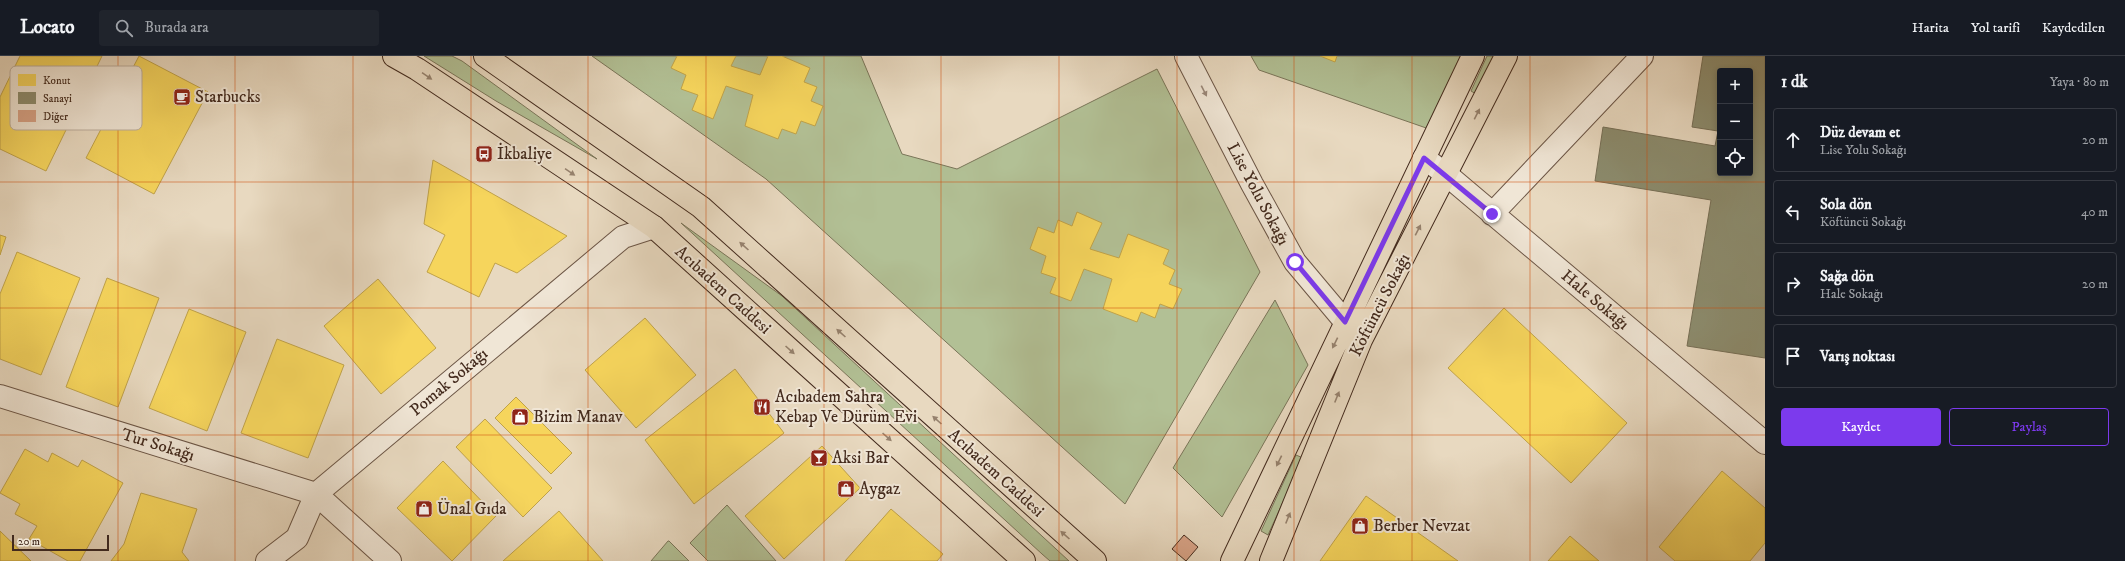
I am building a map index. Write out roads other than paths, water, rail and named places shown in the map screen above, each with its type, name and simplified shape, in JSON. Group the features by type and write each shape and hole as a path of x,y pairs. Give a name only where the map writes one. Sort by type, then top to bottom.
{"main road":[{"name":"Acıbadem Caddesi","path":"394,56 417,69 654,227 1024,561"},
{"name":"Acıbadem Caddesi","path":"485,56 701,207 1094,561"},
{"name":"Köftüncü Sokağı","path":"1231,556 1473,56"},
{"name":"Köftüncü Sokağı","path":"1272,559 1361,340 1447,175 1506,56"}],"street":[{"name":"Lise Yolu Sokağı","path":"1186,56 1252,184 1295,262 1361,340"},
{"path":"1492,214 1642,56"},
{"name":"Hale Sokağı","path":"1424,158 1447,175 1765,443"},
{"name":"Pomak Sokağı","path":"267,561 297,538 316,494 623,237 654,227"},
{"name":"Tur Sokağı","path":"0,396 316,494"},
{"path":"316,494 390,561"}],"place":[{"name":"Starbucks","path":"182,97"},
{"name":"İkbaliye","path":"484,154"},
{"name":"Acıbadem Sahra Kebap Ve Dürüm Evi","path":"762,407"},
{"name":"Bizim Manav","path":"520,417"},
{"name":"Aksi Bar","path":"819,458"},
{"name":"Aygaz","path":"846,489"},
{"name":"Ünal Gıda","path":"424,509"},
{"name":"Berber Nevzat","path":"1360,526"}]}
